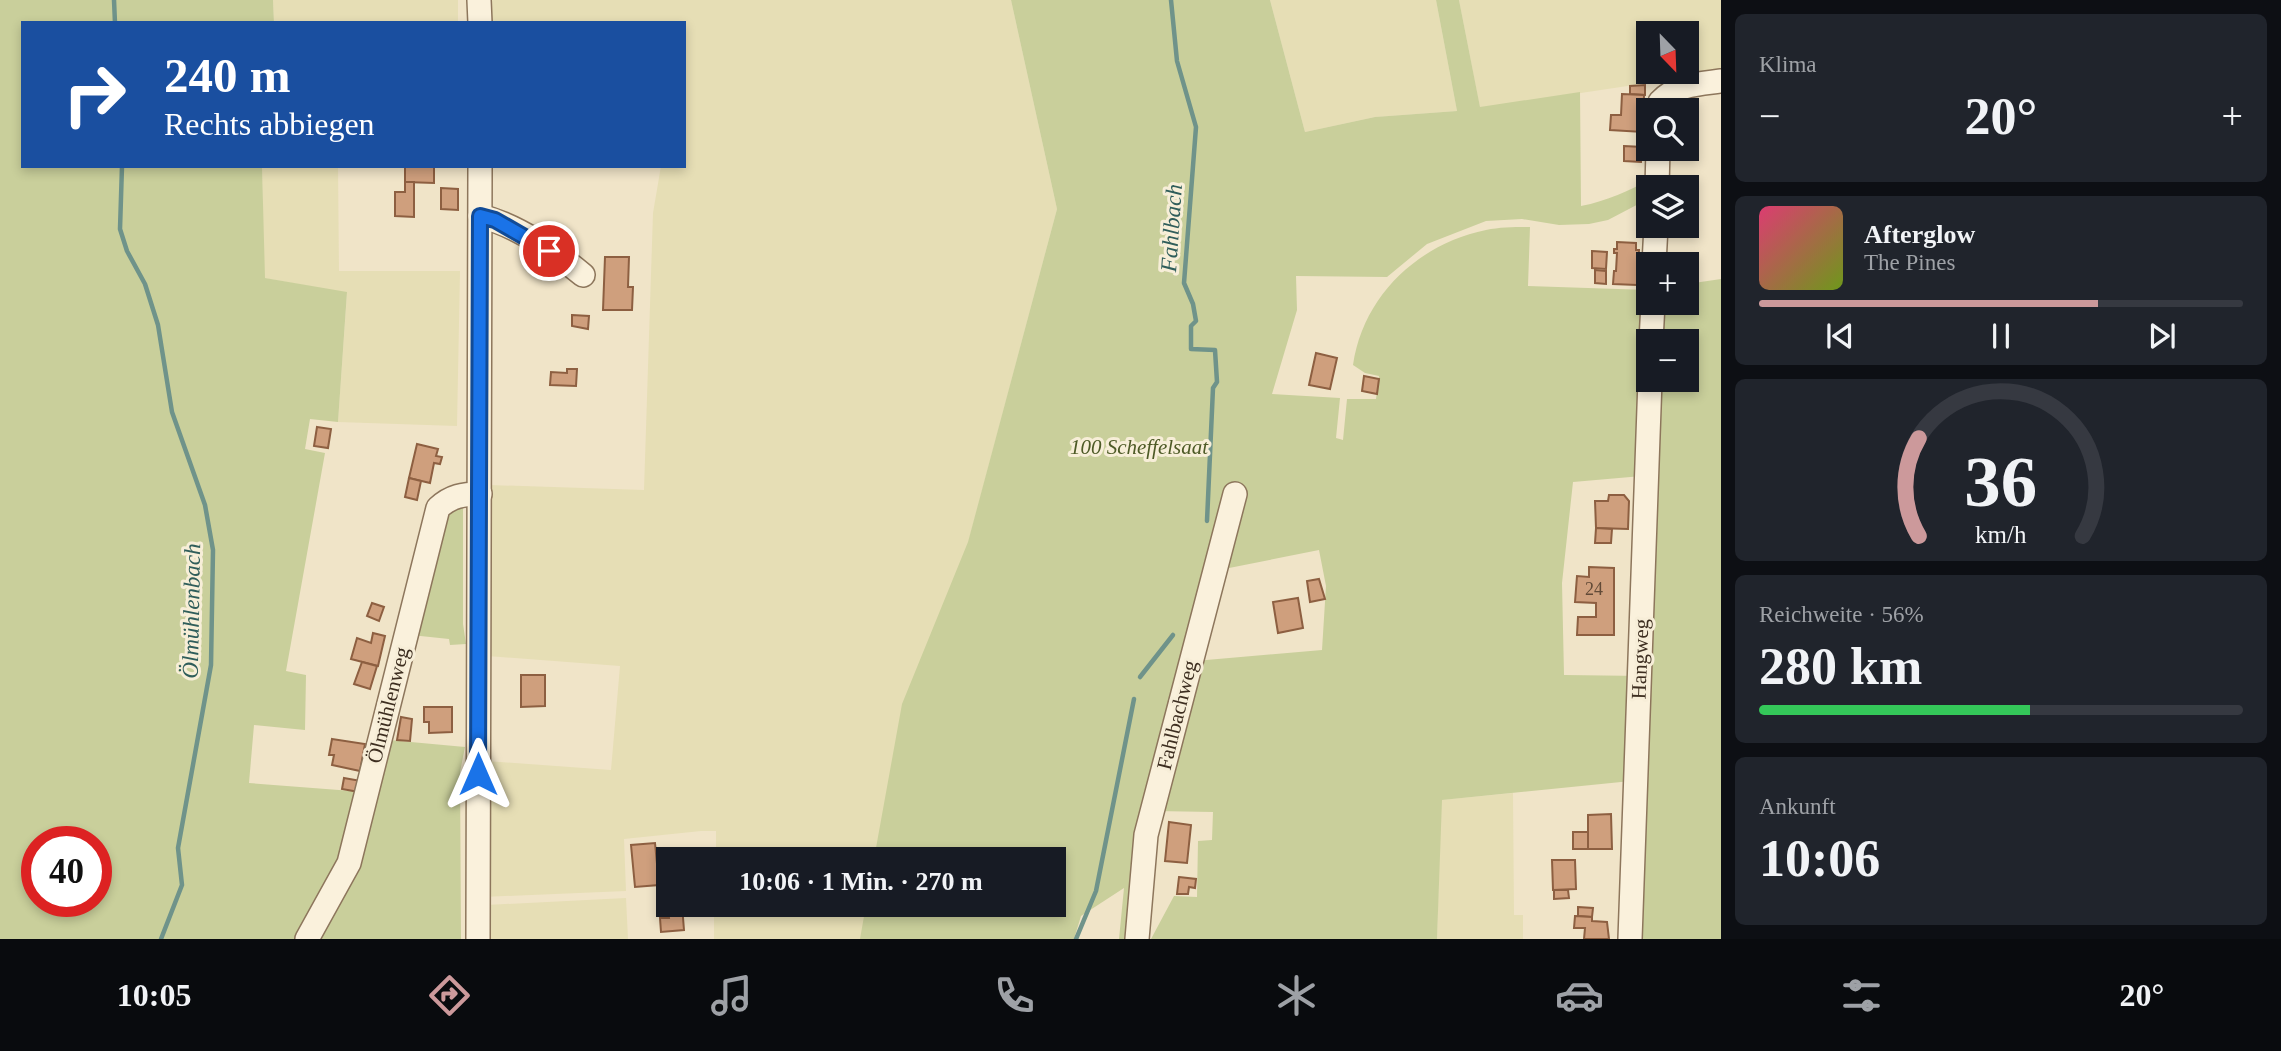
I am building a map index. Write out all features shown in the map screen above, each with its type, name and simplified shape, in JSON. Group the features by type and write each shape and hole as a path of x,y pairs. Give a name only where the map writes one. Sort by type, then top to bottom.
{"street":[{"path":"479,0 480,21"},
{"path":"1664,98 1683,86 1721,80"},
{"path":"478,939 480,168"},
{"path":"480,216 495,220 536,242 583,275"},
{"name":"Hangweg","path":"1630,939 1650,392"},
{"name":"Ölmühlenweg","path":"307,939 349,863 438,508 457,496 480,494"},
{"name":"Fahlbachweg","path":"1137,939 1146,835 1235,494"}],"shaded area":[{"path":"273,0 458,0 458,21 274,21"},
{"path":"490,0 1011,0 1057,209 887,847 716,847 716,831 624,839 626,891 483,897 486,761 611,770 620,666 487,656 489,485 644,490 653,213 661,168 686,168 686,21 489,21"},
{"path":"1270,0 1436,0 1457,111 1375,117 1305,132"},
{"path":"1459,0 1721,0 1721,72 1699,75 1699,21 1636,21 1636,84 1641,84 1480,108"},
{"path":"262,168 338,168 339,271 460,271 457,426 338,422 347,293 264,278"},
{"path":"1513,793 1514,915 1523,915 1523,939 1437,939 1441,800"},
{"path":"626,898 628,939 487,939 486,905"},
{"path":"714,917 869,917 863,939 714,939"}],"green space":[{"path":"0,0 273,0 274,21 21,21 21,168 262,168 265,278 347,292 338,422 310,419 305,449 325,453 286,671 306,675 305,730 254,725 249,783 365,792 346,861 303,939 0,939"},
{"name":"100 Scheffelsaat","path":"1011,0 1270,0 1305,132 1375,117 1457,111 1436,0 1459,0 1480,107 1580,92 1581,206 1636,186 1636,205 1608,220 1589,224 1559,225 1522,219 1486,221 1427,244 1387,277 1296,276 1297,310 1272,394 1340,398 1336,438 1343,440 1347,399 1376,399 1379,376 1365,373 1353,365 1368,317 1398,277 1438,247 1461,237 1486,230 1530,227 1528,286 1636,290 1636,315 1649,315 1649,329 1636,329 1636,392 1646,392 1642,476 1573,482 1562,583 1564,675 1643,676 1655,392 1699,392 1699,329 1657,329 1658,315 1699,315 1699,282 1721,279 1721,939 1633,939 1639,778 1442,800 1437,939 1151,939 1174,896 1197,897 1198,841 1212,840 1213,812 1155,811 1195,661 1322,650 1326,586 1319,550 1219,570 1210,569 1143,835 1135,939 1119,939 1124,888 1081,916 1074,939 860,939 864,917 1066,917 1066,847 876,847 902,704 968,542 1057,209"},
{"path":"463,502 463,624 466,644 450,645 449,639 411,635 443,515"},
{"path":"389,740 465,747 460,772 461,939 315,939"}],"building":[{"path":"1645,85 1645,95 1630,94 1630,86"},
{"path":"1622,94 1644,95 1644,98 1636,98 1636,132 1610,130 1611,115 1621,115"},
{"path":"1624,146 1636,147 1636,161 1641,162 1624,161"},
{"path":"405,168 434,168 434,183 405,182"},
{"path":"405,182 414,182 414,217 395,216 395,192 405,192"},
{"path":"441,188 458,189 458,210 441,209"},
{"path":"1617,242 1636,243 1636,250 1639,250 1636,252 1636,285 1613,284 1617,253 1614,253 1614,249 1617,249"},
{"path":"1592,251 1607,252 1606,269 1592,268"},
{"path":"605,257 629,257 628,287 633,287 632,310 603,310"},
{"path":"1595,270 1606,271 1606,284 1595,283"},
{"path":"572,315 589,316 588,329 572,326"},
{"path":"1316,353 1337,358 1330,389 1309,385"},
{"path":"567,369 577,369 576,386 550,385 551,372 567,373"},
{"path":"1364,376 1379,379 1377,394 1362,391"},
{"path":"317,427 331,429 328,448 314,446"},
{"path":"417,444 438,449 436,456 442,457 440,464 434,463 430,483 409,478"},
{"path":"409,478 421,481 417,500 405,497"},
{"path":"1609,495 1624,495 1629,501 1628,529 1596,528 1595,501 1608,501"},
{"path":"1596,528 1612,529 1611,543 1595,543"},
{"path":"1589,567 1614,568 1614,635 1577,635 1578,617 1596,617 1596,603 1575,602 1577,576 1589,577"},
{"path":"1319,579 1325,599 1310,602 1307,581"},
{"path":"1298,598 1303,628 1278,633 1273,602"},
{"path":"372,603 384,607 379,621 367,616"},
{"path":"373,633 385,636 378,666 351,659 357,638 371,643"},
{"path":"362,662 377,666 370,689 354,684"},
{"path":"521,675 545,675 545,706 521,707"},
{"path":"424,707 452,707 452,732 429,733 429,722 424,722"},
{"path":"401,717 412,719 410,741 397,740"},
{"path":"332,739 365,744 360,771 332,765 334,755 329,755"},
{"path":"344,778 361,781 359,792 342,789"},
{"path":"1611,814 1612,849 1588,849 1588,815"},
{"path":"1169,822 1191,825 1187,863 1165,861"},
{"path":"1573,832 1588,832 1588,849 1573,849"},
{"path":"655,843 656,885 635,887 631,845"},
{"path":"1552,860 1575,860 1576,889 1553,890"},
{"path":"1179,877 1196,879 1195,888 1189,887 1188,894 1177,894"},
{"path":"1554,890 1568,890 1569,898 1554,899"},
{"path":"1578,907 1593,908 1592,917 1578,916"},
{"path":"1575,916 1592,917 1592,921 1607,922 1609,939 1584,939 1585,928 1574,928"},
{"path":"683,917 684,930 661,932 660,918"}],"waterway":[{"name":"Ölmühlenbach","path":"114,0 115,21"},
{"name":"Fahlbach","path":"1171,0 1177,61 1196,127 1184,283 1193,304 1196,321 1191,326 1191,349 1215,350 1217,382 1213,388 1207,521"},
{"name":"Ölmühlenbach","path":"122,168 120,229 127,251 145,284 158,325 172,412 205,505 213,550 211,665 178,848 182,885 161,939"},
{"name":"Fahlbach","path":"1140,677 1173,635"},
{"path":"1076,939 1096,891 1134,699"}],"route":[{"path":"478,774 480,216 495,220 549,251"}]}
